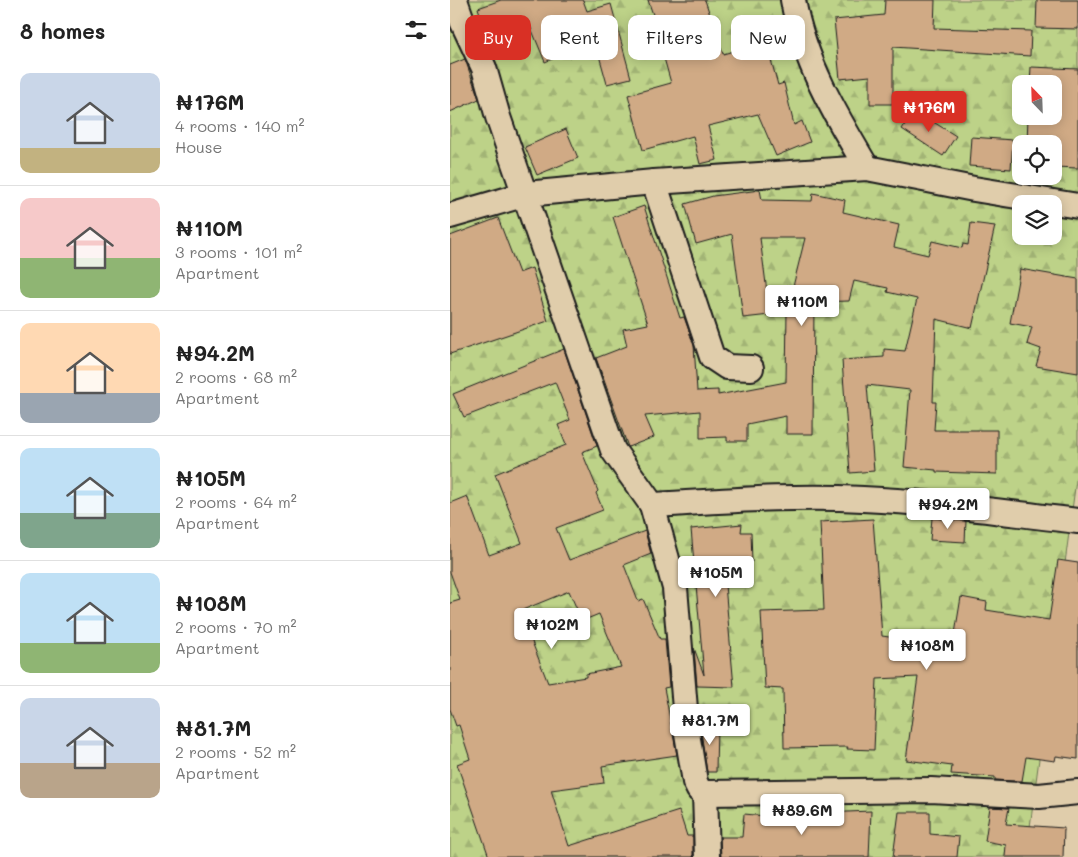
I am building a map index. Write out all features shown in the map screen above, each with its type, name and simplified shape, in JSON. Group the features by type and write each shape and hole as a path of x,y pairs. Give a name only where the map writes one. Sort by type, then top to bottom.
{"street":[{"path":"455,0 463,23 484,68 498,117 526,194 590,388 613,450 652,506 676,588 687,733 695,782 699,790 705,793 932,790 1039,796 1078,792"},
{"path":"793,0 806,52 826,100 867,168"},
{"path":"450,216 526,194 654,182 867,168 974,189 1078,206"},
{"path":"654,182 712,358 727,367 750,368"},
{"path":"652,506 799,498 862,498 924,503 1078,521"},
{"path":"705,793 707,857"}],"green space":[{"path":"450,0 1078,0 1078,465 1026,857 450,857"}],"building":[{"path":"501,0 583,0 587,11 611,4 614,15 541,15 541,52 531,28 531,15 480,15 478,8"},
{"path":"648,0 705,0 710,15 653,15"},
{"path":"885,0 935,0 934,28 1031,31 1030,56 893,47 893,104 870,104 870,76 840,79 834,20 884,15"},
{"path":"1037,0 1078,0 1078,29 1036,28"},
{"path":"618,30 631,78 607,84 600,60 618,60"},
{"path":"721,48 723,54 731,52 731,60 771,60 778,85 784,83 794,125 802,121 810,142 776,156 758,114 708,126 717,160 700,164 693,136 643,150 628,95 671,83 665,60 721,60"},
{"path":"465,59 479,99 450,112 450,65"},
{"path":"1031,67 1078,69 1078,168 1062,167 1062,135 1027,135 1028,125 1062,125 1062,75 1031,75"},
{"path":"914,110 956,136 943,156 902,129"},
{"path":"566,129 578,158 537,175 525,147"},
{"path":"971,137 1012,140 1011,169 969,166"},
{"path":"760,190 762,200 812,201 813,193 845,200 843,212 899,225 894,247 928,255 932,241 962,248 963,244 968,245 971,223 995,226 972,328 936,319 933,402 936,402 934,430 997,430 997,474 936,472 936,470 904,467 910,390 867,385 874,471 850,473 842,360 884,357 884,349 905,351 917,299 887,292 888,288 854,281 849,301 814,302 813,434 786,434 786,416 747,424 747,441 727,441 727,437 700,438 700,411 645,416 654,437 628,447 596,358 627,346 623,329 648,324 613,217 644,206 680,318 684,317 694,345 697,391 718,390 718,395 786,382 787,311 805,238 760,238 770,315 743,318 732,234 696,244 685,204 713,196"},
{"path":"498,218 519,273 532,268 548,321 450,354 450,236"},
{"path":"1020,269 1078,279 1078,373 1036,366 1041,349 1027,344 1032,327 1010,323"},
{"path":"564,349 597,446 582,452 598,491 596,493 603,510 556,528 569,560 645,531 651,554 624,565 638,601 643,599 660,639 665,639 669,687 664,688 677,755 602,766 604,783 551,790 569,846 679,811 687,836 693,836 693,857 489,857 457,764 470,759 459,725 456,726 450,709 450,603 460,600 450,572 450,503 467,496 489,555 522,543 495,474 566,445 558,425 570,420 555,382 464,417 453,394","holes":["569,591 582,621 599,614 621,667 586,674 586,677 548,683 520,611"]},
{"path":"932,518 966,521 965,542 930,540"},
{"path":"873,519 882,636 953,646 961,597 987,602 986,610 1049,620 1058,560 1078,563 1078,759 1056,756 1055,761 1026,757 1022,781 995,780 995,777 951,774 952,766 906,760 918,677 877,679 874,750 847,749 848,747 784,748 783,689 765,688 761,612 824,610 820,522"},
{"path":"742,524 741,532 751,532 752,562 723,562 734,687 697,686 694,648 704,675 691,529"},
{"path":"700,725 717,726 716,772 707,772"},
{"path":"990,807 1009,808 1006,824 1064,828 1063,857 1005,857 1006,845 985,841"},
{"path":"801,809 801,814 871,811 869,857 721,857 720,837 742,837 744,814 777,817 776,812"},
{"path":"899,812 930,812 930,834 959,837 957,857 893,857"}]}
